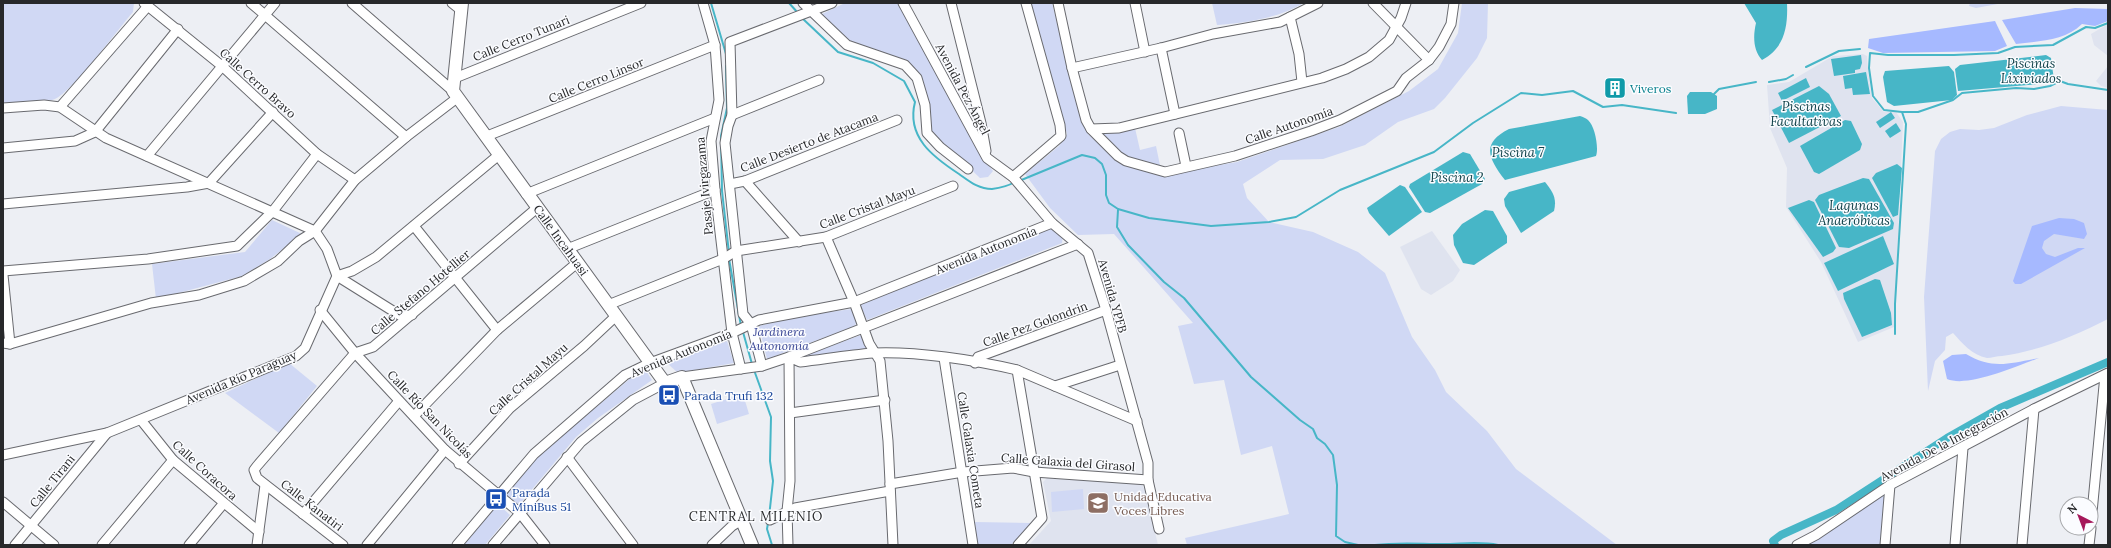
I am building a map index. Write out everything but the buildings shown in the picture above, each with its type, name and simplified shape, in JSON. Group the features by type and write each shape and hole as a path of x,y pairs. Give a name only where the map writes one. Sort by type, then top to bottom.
{"main road":[{"path":"455,94 459,6"},
{"name":"Calle Incahuasi","path":"455,94 500,154 526,194 665,383"},
{"path":"682,378 752,545"},
{"name":"Avenida Autonomía","path":"665,383 682,378"}],"street":[{"path":"251,3 406,137"},
{"path":"147,156 275,3"},
{"name":"Calle Incahuasi","path":"352,3 455,94"},
{"name":"Calle Cerro Tunari","path":"455,78 641,3"},
{"name":"Pasaje Ivirgazama","path":"703,3 715,45 719,109 711,142 715,190 732,333 741,369"},
{"path":"803,3 805,15 847,45 905,65 917,78 925,105 927,133 940,147 968,169"},
{"path":"805,15 832,3"},
{"name":"Avenida Pez Ángel","path":"903,3 987,158 1016,181"},
{"path":"951,3 981,123 987,158"},
{"path":"1016,181 1061,136 1060,125 1026,3"},
{"path":"1058,3 1072,68 1086,120 1091,129 1119,128 1322,78 1369,57 1381,48 1396,28 1406,3"},
{"path":"1134,3 1145,52"},
{"path":"1072,68 1145,52 1213,34 1280,22 1318,3"},
{"path":"1373,3 1429,60"},
{"name":"Calle Autonomía","path":"1091,129 1118,156 1126,161 1165,172 1250,152 1340,120 1397,91 1406,78 1429,60 1448,30 1454,3"},
{"path":"60,107 146,5"},
{"name":"Calle Cerro Bravo","path":"146,5 178,29 222,66 317,154 355,180"},
{"name":"Pasaje Ivirgazama","path":"762,366 751,324 743,314 725,143 728,126 732,116 730,42 805,15"},
{"path":"1290,17 1299,54 1302,82"},
{"path":"3,148 75,141 95,132 178,29"},
{"name":"Calle Cerro Linsor","path":"487,136 715,45"},
{"path":"1161,48 1175,114"},
{"path":"732,116 819,80"},
{"path":"3,275 6,343 151,304 199,295 244,281 278,260 299,242 315,231 355,180 455,94"},
{"path":"3,108 44,105 60,107 95,132 315,231 327,249 337,276 401,316 412,316"},
{"path":"3,204 186,187 209,183 273,112"},
{"path":"526,194 716,118"},
{"name":"Calle Desierto de Atacama","path":"730,184 745,181 897,120"},
{"path":"1179,132 1186,166"},
{"path":"3,271 148,259 237,246 273,211 317,154"},
{"path":"337,276 352,271 376,257 500,154"},
{"path":"745,181 798,242"},
{"name":"Avenida YPFB","path":"1016,181 1052,223 1088,253 1106,310 1148,463 1148,480 1159,529"},
{"name":"Calle Cristal Mayu","path":"608,306 723,259 736,251 826,237 953,186"},
{"path":"567,249 715,190"},
{"name":"Calle Stefano Hotellier","path":"356,352 373,347 412,316 537,208"},
{"name":"Avenida Autonomía","path":"457,545 534,454 625,375 650,363 732,333 759,320 854,302 1052,223"},
{"path":"414,226 497,330"},
{"path":"826,237 874,353 880,361 885,400 893,545"},
{"name":"Avenida Autonomía","path":"682,378 762,366 790,357 1078,244"},
{"path":"414,416 497,330 577,263"},
{"name":"Avenida Río Paraguay","path":"3,455 107,433 296,356 305,348 320,310 337,276"},
{"name":"Calle Río San Nicolás","path":"320,310 399,401 445,450 459,464 520,513 546,545"},
{"name":"Calle Pez Golondrin","path":"975,363 978,357 1106,310"},
{"name":"Calle Cristal Mayu","path":"459,464 510,408 584,346 616,316"},
{"path":"257,545 265,485 255,474 257,466 356,352"},
{"path":"788,545 787,511 790,481 790,357 800,362 874,353 916,354 1017,370 1137,421"},
{"name":"Calle Galaxia Cometa","path":"944,358 963,472 973,545"},
{"path":"1055,386 1120,365"},
{"path":"1017,370 1042,518 1018,545"},
{"path":"2094,496 2106,374"},
{"name":"Avenida De la Integración","path":"1797,545 1816,535 1890,485 1963,448 2034,409 2106,374"},
{"name":"Avenida Autonomía","path":"493,545 581,442 633,400 665,383"},
{"path":"790,413 885,400"},
{"path":"303,514 399,401"},
{"path":"2022,545 2034,409"},
{"name":"Calle Coracora","path":"141,420 173,460 223,504 259,532"},
{"name":"Calle Tirani","path":"15,545 107,433"},
{"path":"1956,545 1963,448"},
{"path":"367,545 445,450"},
{"path":"567,457 632,545"},
{"path":"102,545 173,460"},
{"name":"Calle Galaxia del Girasol","path":"770,520 787,511 963,472 1013,468 1034,472 1148,480"},
{"name":"Calle Kanatiri","path":"265,485 343,545"},
{"path":"1885,545 1890,485"},
{"path":"3,502 54,545"},
{"path":"189,545 223,504"},
{"path":"712,545 732,526 742,520"}],"shaded area":[{"path":"2075,8 2108,9 2108,21 2095,26 2082,24 2075,30 2060,37 2043,41 2016,44 2002,20"},
{"path":"1995,21 2007,46 1995,51 1883,53 1868,48 1869,39"},
{"path":"2108,24 2108,56 2094,45 2091,34"},
{"path":"1863,54 1867,56 1872,98 1884,112 1896,112 1903,122 1894,327 1858,342 1821,262 1786,207 1787,168 1770,128 1767,85 1789,82 1833,56"},
{"path":"2108,66 2108,88 2101,86 2096,81"},
{"path":"2059,218 2074,219 2084,223 2087,234 2084,239 2054,234 2044,241 2042,248 2046,254 2055,257 2078,248 2085,248 2021,284 2015,284 2013,281 2032,226"},
{"path":"1432,231 1460,270 1453,281 1431,295 1421,289 1400,247"},
{"path":"1966,354 1976,359 1993,364 2010,363 2039,358 2006,371 1967,381 1947,379 1943,361 1952,355"},
{"name":"Unidad Educativa Voces Libres","path":"1047,478 1141,483 1146,492 1158,545 1029,545 1051,521 1043,482"}],"green space":[{"path":"3,3 134,3 133,12 83,73 62,94 49,101 29,104 3,105"},
{"path":"845,3 899,3 983,158 993,171 988,177 980,178 931,131 919,76 849,43 820,15"},
{"path":"1030,3 1052,3 1082,122 1088,134 1098,143 1100,131 1135,128 1140,150 1156,146 1162,175 1237,162 1339,127 1409,91 1438,69 1458,33 1462,3 1488,3 1487,38 1477,58 1445,98 1434,109 1398,122 1365,145 1323,159 1280,160 1243,184 1247,198 1269,222 1313,232 1358,252 1385,273 1412,337 1435,370 1446,392 1487,431 1516,469 1617,545 1187,545 1185,538 1289,514 1272,446 1241,455 1224,380 1194,384 1178,326 1193,323 1114,234 1078,235 1050,208 1025,174 1059,146 1067,134 1038,36"},
{"path":"1212,3 1304,3 1284,12 1262,19 1217,25"},
{"path":"1970,3 2003,3 1976,8 1969,6"},
{"path":"2061,106 2108,110 2108,319 2070,337 2043,347 2016,354 1989,358 1972,351 1953,333 1946,337 1945,350 1935,361 1928,391 1924,297 1935,151 1941,139 1950,132 1960,129 1979,130 1994,128 2027,115"},
{"path":"272,220 302,234 270,259 242,276 156,299 152,264 245,252"},
{"path":"1055,227 1063,234 1062,243 867,320 860,305"},
{"name":"Jardinera Autonomía","path":"852,309 857,320 855,326 767,359 759,326 800,316"},
{"path":"861,335 868,351 801,357"},
{"name":"Jardinera Autonomía","path":"727,341 734,363 678,373 667,363"},
{"path":"289,363 317,386 279,433 225,393"},
{"path":"646,371 652,380 598,418 576,437 518,506 505,496 537,457 632,377"},
{"path":"743,394 749,414 717,424 711,404"},
{"path":"1083,489 1084,509 1052,512 1051,492"},
{"path":"1885,491 1880,545 1805,545"},
{"path":"498,504 510,515 485,545 464,545"},
{"path":"975,522 1032,523 1011,545 977,545"}],"water":[{"path":"1744,3 1787,3 1787,20 1784,36 1776,49 1762,60 1754,43 1756,23"},
{"path":"1861,55 1862,63 1860,69 1855,70 1855,73 1834,76 1831,59"},
{"name":"Piscinas Lixiviados","path":"2046,55 2051,58 2054,80 2050,83 1958,91 1955,69 1960,65"},
{"path":"1949,66 1954,72 1957,95 1952,100 1894,106 1887,102 1883,77 1885,71"},
{"path":"1866,72 1870,94 1853,95 1852,88 1845,89 1843,76"},
{"name":"Piscinas Facultativas","path":"1806,78 1810,87 1782,101 1778,93"},
{"name":"Piscinas Facultativas","path":"1819,86 1829,94 1841,116 1789,143 1772,110"},
{"path":"1690,92 1711,92 1717,96 1717,109 1705,114 1688,114 1687,96"},
{"path":"1891,112 1895,118 1880,128 1876,122"},
{"name":"Piscina 7","path":"1580,116 1587,119 1593,127 1597,143 1596,156 1505,180 1491,158 1490,152 1491,145 1500,134 1509,129"},
{"name":"Lagunas Anaeróbicas","path":"1845,120 1851,121 1862,144 1860,150 1819,174 1814,172 1800,146"},
{"path":"1896,123 1901,131 1890,138 1885,131"},
{"name":"Piscina 2","path":"1463,152 1470,154 1485,179 1482,184 1430,213 1425,212 1409,187 1410,184"},
{"name":"Lagunas Anaeróbicas","path":"1897,164 1902,168 1898,215 1893,217 1872,178 1876,173"},
{"name":"Lagunas Anaeróbicas","path":"1863,178 1869,179 1894,223 1893,229 1849,248 1839,247 1815,200 1819,195"},
{"path":"1545,182 1554,195 1554,211 1521,233 1505,206 1504,199 1509,192"},
{"path":"1400,185 1405,187 1422,212 1389,236 1369,213 1367,208"},
{"name":"Lagunas Anaeróbicas","path":"1809,200 1814,202 1836,248 1833,252 1823,257 1788,208"},
{"path":"1485,210 1493,211 1507,236 1507,243 1474,265 1463,263 1454,245 1453,235 1462,224"},
{"name":"Lagunas Anaeróbicas","path":"1883,236 1894,264 1838,291 1824,263"},
{"path":"1875,279 1880,280 1891,313 1892,325 1862,337 1844,299 1843,293"}],"waterway":[{"path":"711,3 726,54"},
{"path":"789,3 798,13"},
{"path":"802,18 838,52 873,63 904,81 915,102 913,114 914,126 918,136 931,153 940,160 970,182 982,188 995,189 1015,182"},
{"path":"1895,334 1895,304 1906,124 1902,112 1884,110 1873,96 1869,68 1870,53 1888,55 1998,53 2015,47 2053,45 2086,27 2095,28 2108,23"},
{"path":"1806,67 1839,51 1860,49"},
{"path":"726,66 727,108 721,136 722,191 729,253"},
{"path":"1769,82 1786,79 1793,75"},
{"path":"1902,112 1918,112 1953,100 1962,93 2016,88 2034,89 2050,86 2060,81 2068,84 2108,90"},
{"path":"1714,94 1719,89 1756,82"},
{"path":"1019,181 1082,155 1095,158 1102,164 1106,175 1106,195 1109,203 1118,209 1149,218 1211,226 1269,222 1296,217 1340,190 1434,152 1473,123 1521,93 1542,95 1573,91 1603,107 1622,105 1676,113"},
{"path":"1118,210 1117,227 1128,245 1164,282 1184,298 1251,377 1300,420 1313,429 1317,438 1325,444 1333,455 1337,485 1336,536 1345,542 1358,545"},
{"path":"729,259 741,326"},
{"path":"743,332 752,364"},
{"path":"1775,545 1773,541 1781,535 1836,510 1947,438 2000,408 2108,362"},
{"path":"754,370 771,417 770,461 773,481 769,517"},
{"path":"768,523 767,529 772,545"},
{"path":"1375,545 1401,543 1478,543 1498,545"}],"place":[{"name":"Viveros","path":"1615,88"},
{"name":"Parada Trufi 132","path":"669,395"},
{"name":"Parada MiniBus 51","path":"496,499"},
{"name":"Unidad Educativa Voces Libres","path":"1098,503"}],"district":[{"name":"CENTRAL MILENIO","path":"756,516"}]}
